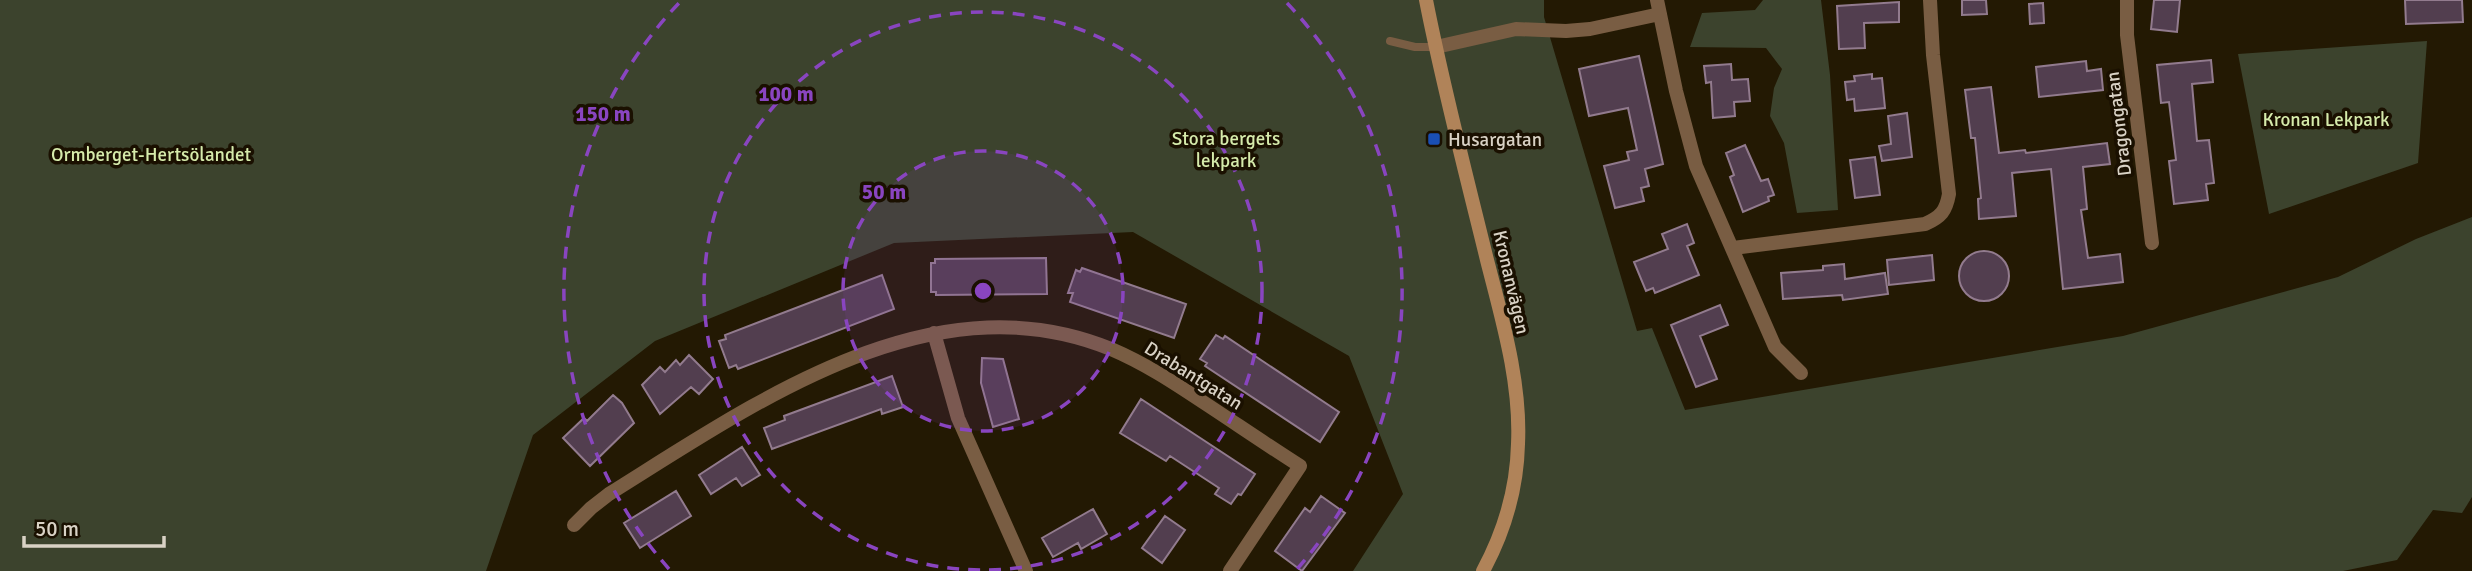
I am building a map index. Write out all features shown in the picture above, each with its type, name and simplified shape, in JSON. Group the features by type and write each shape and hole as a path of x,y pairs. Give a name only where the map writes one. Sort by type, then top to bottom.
{"street":[{"name":"Kronanvägen","path":"1426,0 1502,322 1516,393 1518,445 1515,477 1501,532 1483,571"},
{"path":"1733,248 1925,224 1939,218 1946,208 1949,194 1933,55 1930,0"},
{"name":"Dragongatan","path":"2127,0 2127,34 2152,243"},
{"path":"1436,47 1517,29 1590,29 1659,7 1690,146 1775,347 1801,373"},
{"name":"Drabantgatan","path":"574,525 609,494 757,402 827,369 934,333 984,327 1017,328 1078,338 1109,348 1156,372 1300,466 1230,571"},
{"path":"934,333 958,418 1026,571"}],"lane":[{"path":"1390,41 1416,47 1436,47"}],"green space":[{"path":"0,0 1544,0 1544,17 1637,331 1652,328 1685,410 2123,336 2338,277 2416,239 2472,217 2472,497 2462,513 2433,510 2397,560 2343,571 1353,571 1403,494 1349,356 1133,232 894,243 655,341 533,435 486,571 0,571"},
{"path":"1763,0 1821,0 1830,75 1838,210 1797,213 1784,143 1770,116 1774,88 1782,69 1766,48 1690,47 1702,13 1755,10"},
{"name":"Kronan Lekpark","path":"2427,41 2418,163 2269,214 2238,54"}],"building":[{"path":"1962,0 1986,0 1987,14 1962,15"},
{"path":"2154,0 2180,0 2177,32 2151,29"},
{"path":"2405,0 2462,0 2463,22 2406,24"},
{"path":"1899,2 1899,22 1864,23 1865,48 1839,49 1837,6"},
{"path":"2043,3 2044,23 2030,24 2029,4"},
{"path":"1639,56 1663,164 1645,169 1649,186 1641,188 1644,201 1615,208 1604,166 1629,160 1627,152 1637,150 1628,108 1589,116 1579,69"},
{"path":"2211,60 2213,82 2192,84 2197,141 2209,140 2214,183 2206,184 2208,200 2174,204 2169,161 2176,160 2169,102 2161,103 2157,65"},
{"path":"2086,61 2087,71 2101,69 2103,90 2039,97 2036,67"},
{"path":"1731,64 1732,80 1748,79 1750,101 1734,102 1735,116 1713,118 1711,82 1706,83 1704,66"},
{"path":"1872,74 1872,79 1882,78 1885,108 1855,111 1854,99 1847,100 1845,82 1855,81 1854,76"},
{"path":"1991,87 1999,153 2025,150 2026,153 2107,143 2110,164 2083,167 2087,209 2081,210 2088,258 2120,254 2123,282 2063,289 2051,169 2012,173 2016,216 1979,219 1978,199 1981,198 1975,138 1971,138 1965,90"},
{"path":"1907,113 1912,157 1882,161 1879,146 1891,144 1888,116"},
{"path":"1745,145 1761,181 1768,179 1774,195 1768,197 1769,201 1743,212 1730,177 1734,175 1726,153"},
{"path":"1875,157 1880,195 1855,198 1850,160"},
{"path":"1687,224 1694,243 1687,246 1699,275 1655,293 1653,288 1646,291 1634,262 1668,249 1662,234"},
{"path":"1984,251 2001,259 2009,276 2001,293 1984,301 1967,293 1959,276 1967,259"},
{"path":"1932,255 1934,280 1889,285 1887,260"},
{"path":"1046,258 1047,294 936,295 936,292 931,292 931,263 935,263 935,259"},
{"path":"1844,264 1845,279 1885,273 1888,294 1843,300 1842,295 1783,299 1781,273 1823,270 1823,266"},
{"path":"1082,268 1186,304 1174,338 1070,302 1073,293 1068,293 1076,270 1080,272"},
{"path":"882,275 894,309 738,369 736,365 729,368 719,341 726,339 725,335"},
{"path":"1720,305 1728,325 1700,336 1717,379 1696,387 1671,325"},
{"path":"1216,335 1223,339 1225,336 1339,412 1320,442 1205,366 1207,363 1200,359"},
{"path":"689,355 713,379 699,394 691,387 660,414 642,385 660,367 665,372 676,360 680,365"},
{"path":"982,358 1003,359 1019,419 993,427 981,383"},
{"path":"892,376 903,407 882,414 881,409 772,449 764,428 785,420 784,416"},
{"path":"613,395 622,403 634,423 590,466 563,438 584,418 587,421"},
{"path":"1141,399 1255,474 1241,495 1238,494 1231,504 1215,494 1219,488 1170,456 1166,461 1120,433"},
{"path":"742,447 760,475 742,486 736,478 711,494 699,475"},
{"path":"676,491 691,516 640,548 624,523"},
{"path":"1321,496 1345,513 1302,571 1275,551 1305,508 1310,512"},
{"path":"1093,509 1107,534 1081,549 1078,543 1053,557 1042,538"},
{"path":"1165,516 1185,530 1162,563 1142,548"}],"place":[{"name":"Husargatan","path":"1434,139"}],"park label":[{"name":"Stora bergets lekpark","path":"1226,149"},
{"name":"Ormberget-Hertsölandet","path":"151,154"}]}
